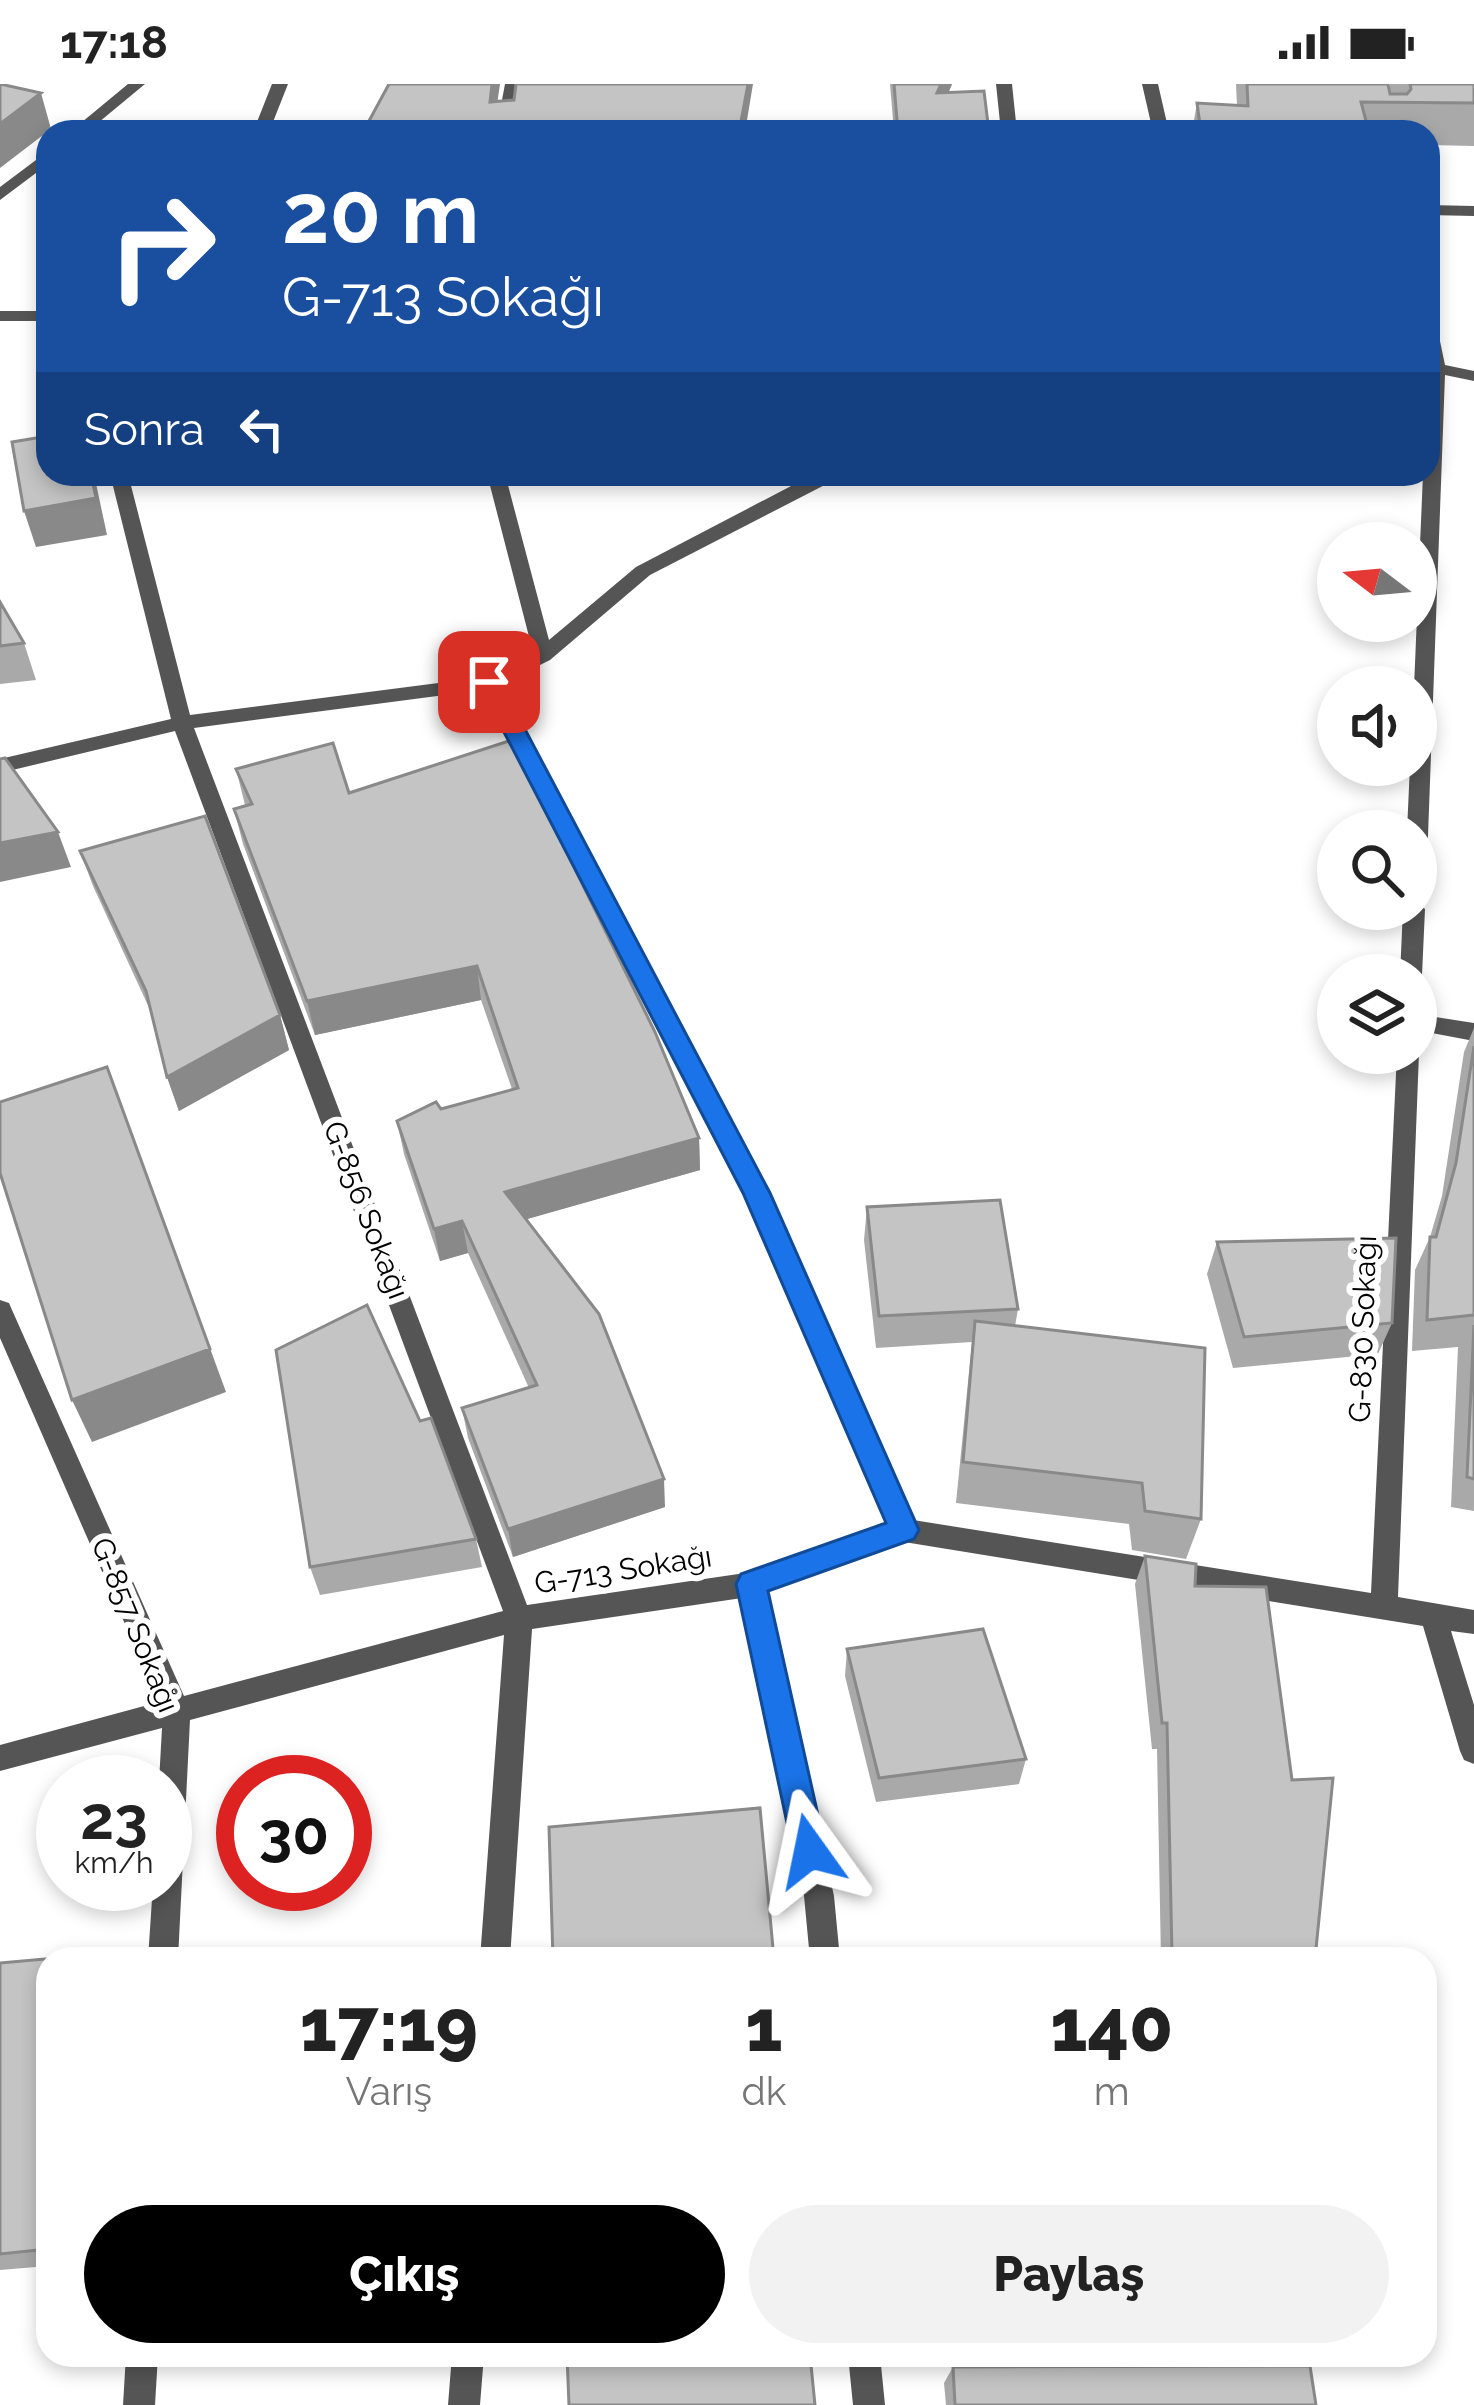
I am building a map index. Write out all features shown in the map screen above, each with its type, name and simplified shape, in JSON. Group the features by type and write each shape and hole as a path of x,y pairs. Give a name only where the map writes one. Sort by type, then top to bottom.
{"street":[{"path":"93,120 137,84"},
{"path":"266,120 280,84"},
{"path":"506,120 513,84"},
{"path":"1004,84 1008,120"},
{"path":"1150,84 1158,120"},
{"path":"0,195 36,166"},
{"path":"1440,210 1474,211"},
{"path":"0,316 36,316"},
{"path":"1440,368 1474,376"},
{"name":"G-856 Sokağı","path":"122,486 182,723 519,1619 496,1947"},
{"path":"499,486 543,655"},
{"path":"0,766 182,723 489,682 543,655 643,571 805,486"},
{"path":"1418,810 1429,486"},
{"path":"489,682 756,1193 904,1530"},
{"path":"1437,1026 1474,1032"},
{"name":"G-830 Sokağı","path":"1384,1607 1407,1074"},
{"name":"G-857 Sokağı","path":"0,1310 177,1712 164,1947"},
{"name":"G-713 Sokağı","path":"0,1758 519,1619 752,1584 904,1530 1474,1622"},
{"path":"752,1584 819,1896 824,1947"},
{"path":"1433,1615 1474,1751"},
{"path":"139,2405 141,2367"},
{"path":"464,2405 467,2367"},
{"path":"865,2367 869,2405"}],"building":[{"path":"0,84 41,93 0,124"},
{"path":"389,84 492,84 490,102 514,100 516,84 748,84 741,120 370,120"},
{"path":"894,84 941,84 937,93 984,91 988,120 897,120"},
{"path":"1247,84 1388,84 1390,94 1407,94 1410,84 1474,84 1474,103 1361,102 1366,120 1199,120 1197,103 1248,106"},
{"path":"36,438 36,486 94,486 96,498 24,511 12,442"},
{"path":"0,602 24,643 0,646"},
{"path":"518,738 548,796 540,798 655,1032 699,1138 505,1192 599,1314 664,1479 508,1529 462,1408 537,1385 462,1221 434,1229 397,1121 436,1102 441,1109 518,1088 477,966 307,1001 234,809 252,804 236,769 333,743 349,793"},
{"path":"5,758 58,832 0,843 0,759"},
{"path":"205,816 280,1015 167,1077 146,991 80,851"},
{"path":"1474,1046 1474,1315 1427,1320 1430,1237 1436,1237 1456,1163"},
{"path":"107,1067 210,1349 72,1400 0,1173 0,1102"},
{"path":"1000,1200 1018,1309 879,1316 867,1207"},
{"path":"1396,1238 1392,1323 1244,1337 1217,1242"},
{"path":"367,1305 420,1421 431,1418 476,1539 310,1567 276,1350"},
{"path":"975,1321 1205,1348 1201,1519 1145,1511 1142,1483 963,1462"},
{"path":"1474,1325 1474,1479 1467,1477"},
{"path":"1145,1556 1196,1564 1195,1586 1266,1587 1292,1780 1333,1778 1316,1947 1172,1947 1167,1723 1162,1723"},
{"path":"983,1629 1026,1759 879,1778 847,1649"},
{"path":"760,1808 773,1947 553,1947 549,1827"},
{"path":"36,1960 36,2250 0,2254 0,1963"},
{"path":"567,2367 811,2367 815,2405 569,2405"},
{"path":"953,2367 1310,2367 1316,2405 955,2405"}],"route":[{"path":"489,682 756,1193 904,1530 752,1584 810,1851"}]}
